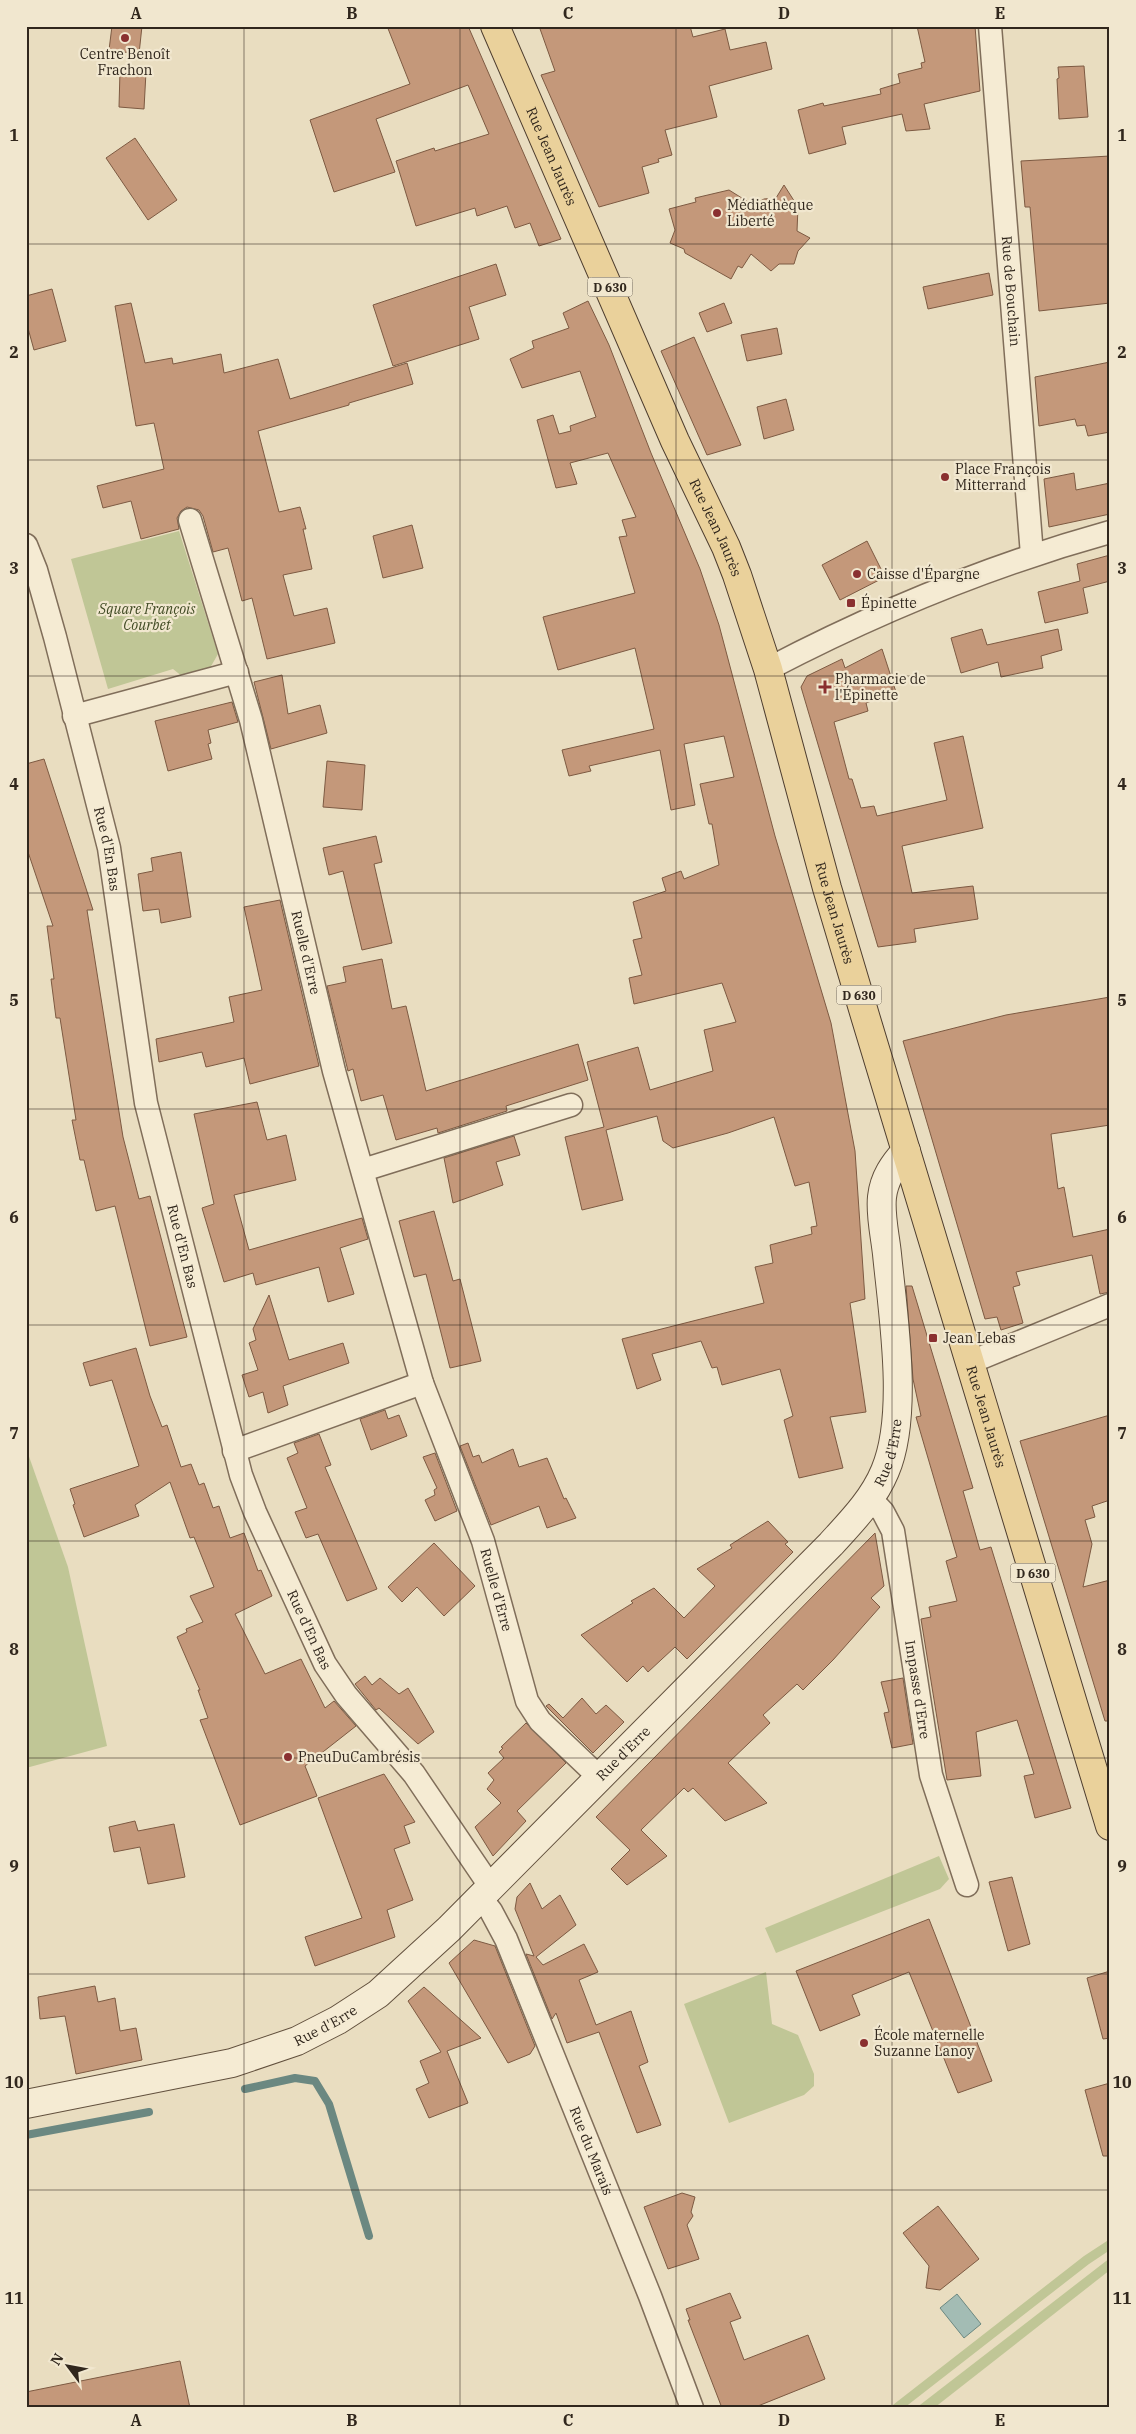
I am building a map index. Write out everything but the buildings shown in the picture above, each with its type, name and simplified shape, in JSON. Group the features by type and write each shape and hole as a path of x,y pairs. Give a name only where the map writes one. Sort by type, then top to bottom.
{"main road":[{"name":"Rue Jean Jaurès","path":"495,26 676,441 726,547 768,669 827,888 1110,1826"}],"street":[{"name":"Rue de Bouchain","path":"990,26 1032,556"},
{"name":"Ruelle d'Erre","path":"190,520 251,720 334,1071 422,1383 483,1541 527,1701 540,1721 599,1777"},
{"path":"768,669 864,621 988,571 1110,532"},
{"name":"Rue d'En Bas","path":"26,545 44,599 109,848 117,890 134,1031 146,1103 234,1451 255,1512 325,1664 346,1695 414,1774 485,1892"},
{"path":"74,716 237,672"},
{"path":"363,1170 571,1105"},
{"name":"Rue d'Erre","path":"26,2104 232,2063 297,2041 338,2020 378,1994 485,1892 831,1544 870,1498 885,1471 895,1438 897,1419 892,1312 882,1198 890,1172 906,1151"},
{"path":"971,1362 1110,1305"},
{"path":"234,1451 422,1383"},
{"name":"Impasse d'Erre","path":"870,1498 883,1512 893,1532 929,1768 967,1884"},
{"name":"Rue du Marais","path":"485,1892 491,1911 510,1948 650,2296 692,2408"}],"green space":[{"name":"Square François Courbet","path":"179,531 218,654 210,668 183,677 173,669 108,689 71,559"},
{"path":"26,1448 68,1567 107,1746 26,1768"},
{"path":"939,1856 949,1879 940,1889 776,1953 765,1928"},
{"path":"766,1972 772,2024 798,2035 814,2074 814,2086 804,2095 729,2123 684,2004"},
{"path":"1110,2239 1110,2250 1089,2264 904,2408 889,2408 1084,2256"},
{"path":"1110,2258 1110,2270 934,2408 916,2408"}],"water":[{"path":"957,2294 981,2324 964,2338 940,2308"}],"waterway":[{"path":"245,2089 295,2078 315,2081 329,2104 369,2236"},
{"path":"26,2135 149,2112"}],"place":[{"name":"Centre Benoît Frachon","path":"125,38"},
{"name":"Médiathèque Liberté","path":"717,213"},
{"name":"Place François Mitterrand","path":"945,477"},
{"name":"Caisse d'Épargne","path":"857,574"},
{"name":"Épinette","path":"851,603"},
{"name":"Pharmacie de l'Épinette","path":"825,687"},
{"name":"Jean Lebas","path":"933,1338"},
{"name":"PneuDuCambrésis","path":"288,1757"},
{"name":"École maternelle Suzanne Lanoy","path":"864,2043"}]}
